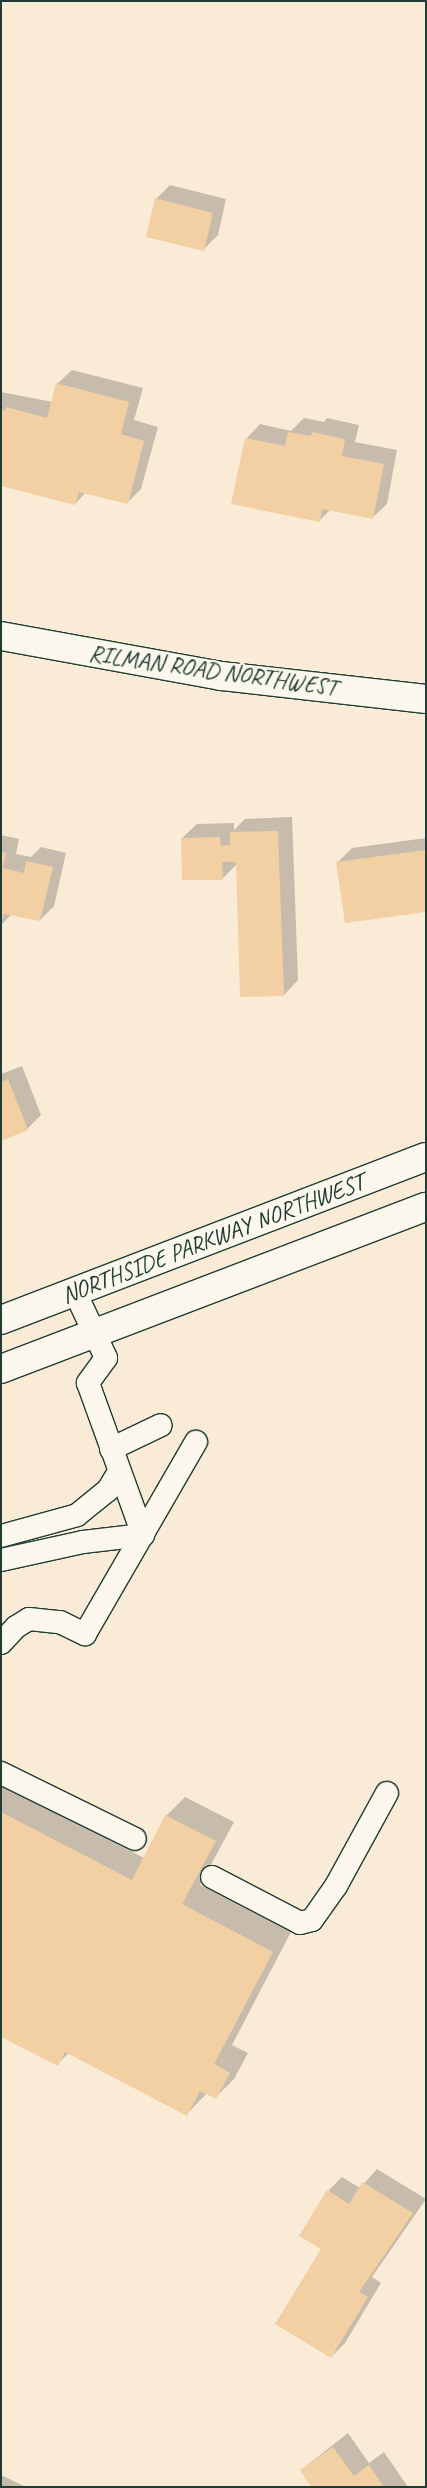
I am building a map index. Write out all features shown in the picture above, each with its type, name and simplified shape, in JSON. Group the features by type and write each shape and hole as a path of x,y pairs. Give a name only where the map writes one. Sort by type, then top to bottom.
{"main road":[{"name":"RILMAN ROAD NORTHWEST","path":"1,636 221,676 426,699"},
{"name":"NORTHSIDE PARKWAY NORTHWEST","path":"1,1320 426,1157"},
{"name":"NORTHSIDE PARKWAY NORTHWEST","path":"1,1370 100,1346 426,1207"}],"lane":[{"path":"75,1292 100,1346 88,1384 110,1449 143,1535"},
{"path":"110,1449 161,1425"},
{"path":"1,1643 16,1627 29,1619 60,1622 85,1634 196,1442"},
{"path":"1,1536 77,1514 108,1490 119,1472"},
{"path":"1,1560 82,1542 143,1535"},
{"path":"1,1772 135,1839"},
{"path":"212,1877 300,1923 312,1920 336,1886 387,1793"}],"building":[{"path":"155,198 213,213 204,251 146,237"},
{"path":"56,383 129,402 121,434 144,441 128,504 79,492 75,505 1,486 1,409 5,411 6,407 47,418"},
{"path":"288,432 311,436 312,432 345,439 342,456 384,464 373,519 322,509 320,522 231,504 245,438 285,446"},
{"path":"278,831 284,996 240,997 236,862 222,862 223,880 182,880 181,838 220,837 221,846 230,845 230,832"},
{"path":"426,850 426,912 345,923 336,862"},
{"path":"1,852 6,853 3,868 24,873 26,861 53,867 40,921 4,914 1,925"},
{"path":"8,1079 28,1130 1,1141 1,1082"},
{"path":"1,1812 132,1880 165,1815 216,1841 182,1904 273,1952 214,2064 230,2073 216,2099 200,2091 187,2116 65,2052 58,2066 1,2037"},
{"path":"362,2182 413,2213 359,2292 368,2297 331,2358 275,2324 321,2249 299,2236 327,2190 349,2204"},
{"path":"333,2447 354,2476 369,2465 384,2487 311,2487 300,2470"}]}
